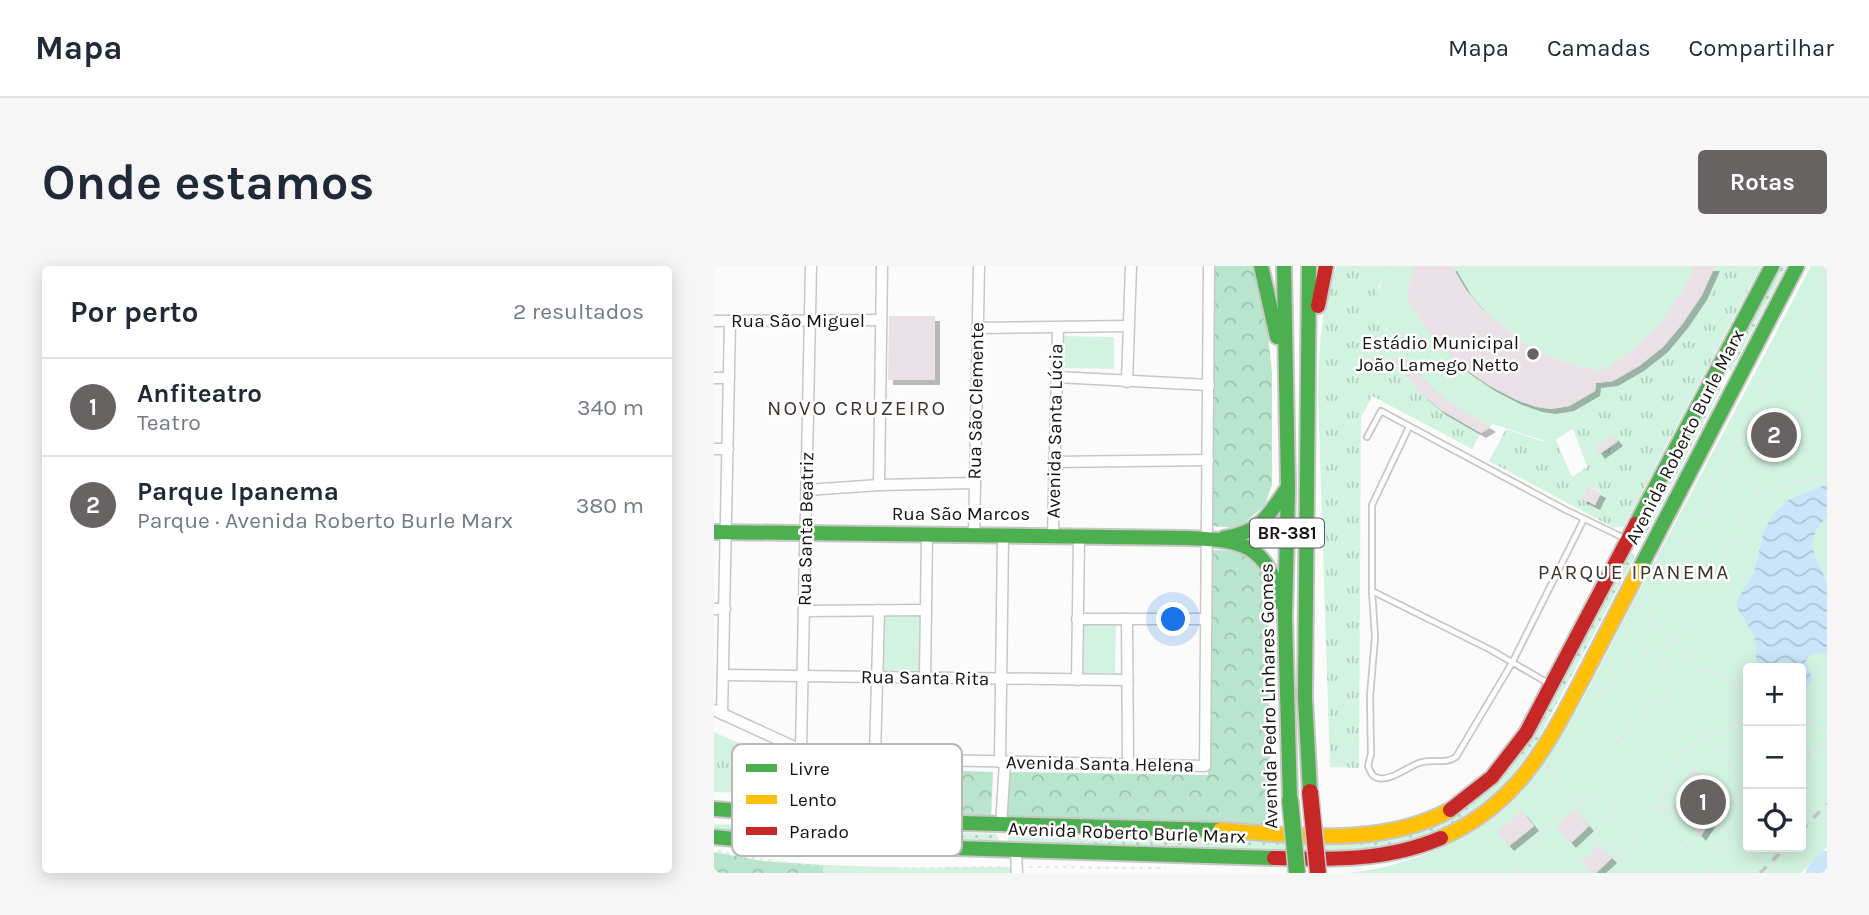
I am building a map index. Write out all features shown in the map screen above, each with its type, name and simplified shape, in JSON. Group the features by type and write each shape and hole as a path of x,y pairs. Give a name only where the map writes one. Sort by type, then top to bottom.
{"main road":[{"path":"1261,266 1285,370"},
{"name":"Avenida Pedro Linhares Gomes","path":"1284,266 1288,487 1285,618 1290,800 1297,873"},
{"name":"Avenida Pedro Linhares Gomes","path":"1309,266 1305,697 1318,873"},
{"path":"1307,407 1320,290 1326,266"},
{"name":"Avenida Roberto Burle Marx","path":"962,824 1172,827 1334,836 1416,825 1463,801 1510,758 1772,266"},
{"name":"Avenida Roberto Burle Marx","path":"962,849 1368,858 1434,841 1453,834 1479,818 1505,797 1539,757 1651,549 1797,266"},
{"path":"1714,375 1737,382"},
{"path":"1209,540 1243,536 1260,527 1288,487"},
{"name":"Rua São Marcos","path":"720,532 1003,537 1053,535 1209,540"},
{"path":"1209,540 1250,549 1261,556 1272,572 1285,618"},
{"path":"1628,540 1651,549"},
{"name":"Avenida Roberto Burle Marx","path":"714,809 732,810"},
{"path":"1001,825 1008,851"},
{"name":"Avenida Roberto Burle Marx","path":"714,836 732,838"}],"street":[{"name":"Rua Santa Beatriz","path":"801,744 811,266"},
{"path":"879,485 882,266"},
{"name":"Rua São Clemente","path":"974,536 979,266"},
{"path":"1127,382 1131,266"},
{"name":"Avenida Santa Helena","path":"962,761 1205,766 1205,619 1209,540 1209,266"},
{"name":"Rua São Miguel","path":"714,321 881,320"},
{"path":"718,712 723,675 719,609 720,532 728,449 730,321"},
{"path":"978,328 1128,326"},
{"name":"Avenida Santa Lúcia","path":"1053,535 1058,328"},
{"path":"714,377 729,378"},
{"path":"1057,377 1209,385"},
{"path":"714,449 728,449"},
{"path":"1054,462 1208,460"},
{"path":"807,490 975,483"},
{"path":"925,678 927,536"},
{"path":"1001,825 1003,537"},
{"path":"1077,680 1079,537"},
{"path":"875,744 879,610"},
{"path":"804,611 926,610"},
{"path":"1077,619 1205,619"},
{"path":"1127,619 1128,765"},
{"name":"Rua Santa Rita","path":"723,675 1128,680"},
{"name":"Avenida Santa Helena","path":"718,712 788,744"},
{"path":"1008,851 1017,873"}],"lane":[{"path":"1367,437 1381,411 1628,540"},
{"path":"1409,427 1372,505 1375,637 1370,696 1371,754 1368,766 1375,776 1391,776 1430,760 1443,762 1456,757 1512,663 1584,519"},
{"path":"1372,591 1551,684"}],"path":[{"path":"1648,620 1827,269 1822,266"},
{"path":"1512,873 1541,835 1580,803 1592,788 1595,775 1588,732 1617,674 1631,661 1647,652 1680,642 1827,362"},
{"path":"1759,492 1827,475"},
{"path":"1627,594 1632,604 1648,620 1680,642 1693,657 1697,668 1706,738 1743,780"},
{"path":"1595,830 1608,818 1617,799 1611,766 1618,741 1643,725 1646,720 1645,708 1668,687 1659,649"},
{"path":"1697,668 1708,669 1743,687"},
{"path":"1806,719 1827,732"},
{"path":"1699,834 1688,848 1676,837 1668,823 1663,807 1663,790 1668,773 1693,744 1743,720"},
{"path":"1806,758 1827,738"},
{"path":"1806,749 1811,753"},
{"path":"1539,757 1580,803"},
{"path":"1678,759 1691,772"},
{"path":"1620,859 1640,838 1643,832 1640,818 1644,813 1663,807 1684,806"},
{"path":"1575,807 1633,873"},
{"path":"1706,873 1724,841 1743,819"}],"green space":[{"path":"1213,266 1255,266 1263,287 1272,374 1272,485 1265,505 1239,528 1210,526"},
{"path":"1337,266 1390,266 1378,287 1386,329 1405,352 1392,361 1432,402 1481,433 1472,449 1372,396 1361,418 1359,768 1330,767 1318,395 1324,313"},
{"name":"Estádio Municipal João Lamego Netto","path":"1390,266 1725,266 1703,306 1665,352 1613,392 1613,401 1556,440 1548,442 1493,424 1481,433 1432,402 1411,383 1392,361 1405,352 1381,320 1376,302 1382,280"},
{"path":"1725,266 1761,266 1624,526 1614,528 1489,461 1506,429 1541,441 1556,440 1572,477 1587,467 1573,428 1612,401 1613,392 1649,365 1678,337 1714,287","holes":["1587,486 1601,492 1595,505 1581,498"]},
{"path":"1776,266 1786,266 1731,371 1724,373 1722,370"},
{"name":"PARQUE IPANEMA","path":"1811,266 1827,266 1827,847 1801,873 1348,873 1388,866 1428,853 1465,836 1499,813 1538,771 1556,744 1590,686"},
{"path":"1063,336 1114,337 1114,369 1063,368"},
{"path":"1715,384 1721,386 1721,389 1644,538 1636,539 1635,536"},
{"path":"1206,550 1229,551 1248,557 1261,569 1265,579 1268,592 1271,827 1006,822 1009,772 1208,775"},
{"path":"1629,551 1634,554 1634,558 1538,739 1514,772 1488,800 1457,823 1439,832 1399,846 1334,853 1008,843 1008,837 1011,836 1363,843 1408,833 1446,818 1481,794 1513,762"},
{"path":"880,613 922,614 921,671 879,670"},
{"path":"1080,624 1116,624 1115,673 1079,673"},
{"path":"714,732 741,744 732,744 732,793 714,792"},
{"path":"962,771 993,772 991,819 962,818"},
{"path":"714,824 732,825 732,833 714,832"},
{"path":"962,833 996,834 999,839 997,843 962,842"},
{"path":"714,852 763,861 824,865 823,873 714,873"},
{"path":"824,865 1017,867 1017,873 823,873"}],"water":[{"path":"1827,484 1827,517 1818,527 1812,544 1827,586 1827,653 1812,654 1806,660 1812,679 1806,687 1806,663 1759,663 1754,637 1736,602 1754,572 1764,531 1772,516 1788,500"}],"building":[{"path":"1415,266 1452,266 1466,290 1483,310 1523,342 1568,364 1598,370 1608,368 1631,351 1661,322 1686,285 1694,266 1715,266 1702,295 1663,347 1639,366 1613,381 1596,383 1595,391 1569,406 1551,409 1517,400 1490,386 1465,369 1445,350 1426,329 1408,301 1408,288"},
{"path":"889,316 935,316 935,380 888,380"},
{"path":"1401,355 1433,389 1491,427 1481,433 1441,410 1423,395 1392,361"},
{"path":"1613,435 1618,441 1600,454 1595,447"},
{"path":"1587,486 1601,493 1595,505 1581,498"},
{"path":"1693,769 1726,798 1701,836 1691,825 1682,797 1685,782"},
{"path":"1574,810 1589,826 1571,843 1556,827"},
{"path":"1522,811 1534,826 1509,846 1497,832"},
{"path":"1599,845 1612,858 1596,873 1592,873 1581,862"}],"waterway":[{"path":"1815,873 1827,860"}],"railway":[{"path":"1806,826 1827,804"},
{"path":"1760,873 1781,852"}],"traffic: fast":[{"path":"1261,266 1277,337"},
{"path":"1284,266 1288,487 1285,618 1290,800"},
{"path":"1309,266 1305,697 1310,792"},
{"path":"1636,524 1772,266"},
{"path":"1639,570 1797,266"},
{"path":"1224,538 1255,527 1269,514 1288,487"},
{"path":"714,532 1187,538 1223,541 1250,549 1260,557 1269,568 1281,603"},
{"path":"1290,800 1297,873"},
{"path":"714,809 732,810"},
{"path":"962,823 1220,830"},
{"path":"714,837 732,839"},
{"path":"962,848 1274,858"}],"traffic: slow":[{"path":"1441,838 1491,808 1528,770 1558,725 1639,570"},
{"path":"1220,830 1308,836 1367,834 1396,830 1450,810"}],"traffic: jam":[{"path":"1318,306 1326,266"},
{"path":"1450,810 1492,777 1526,733 1636,524"},
{"path":"1310,792 1318,873"},
{"path":"1274,858 1338,859 1379,855 1421,846 1441,838"}],"place":[{"name":"Estádio Municipal João Lamego Netto","path":"1533,354"},
{"name":"Parque Ipanema","path":"1774,435"},
{"name":"Anfiteatro","path":"1703,802"}],"district":[{"name":"NOVO CRUZEIRO","path":"857,408"},
{"name":"PARQUE IPANEMA","path":"1634,572"}]}
